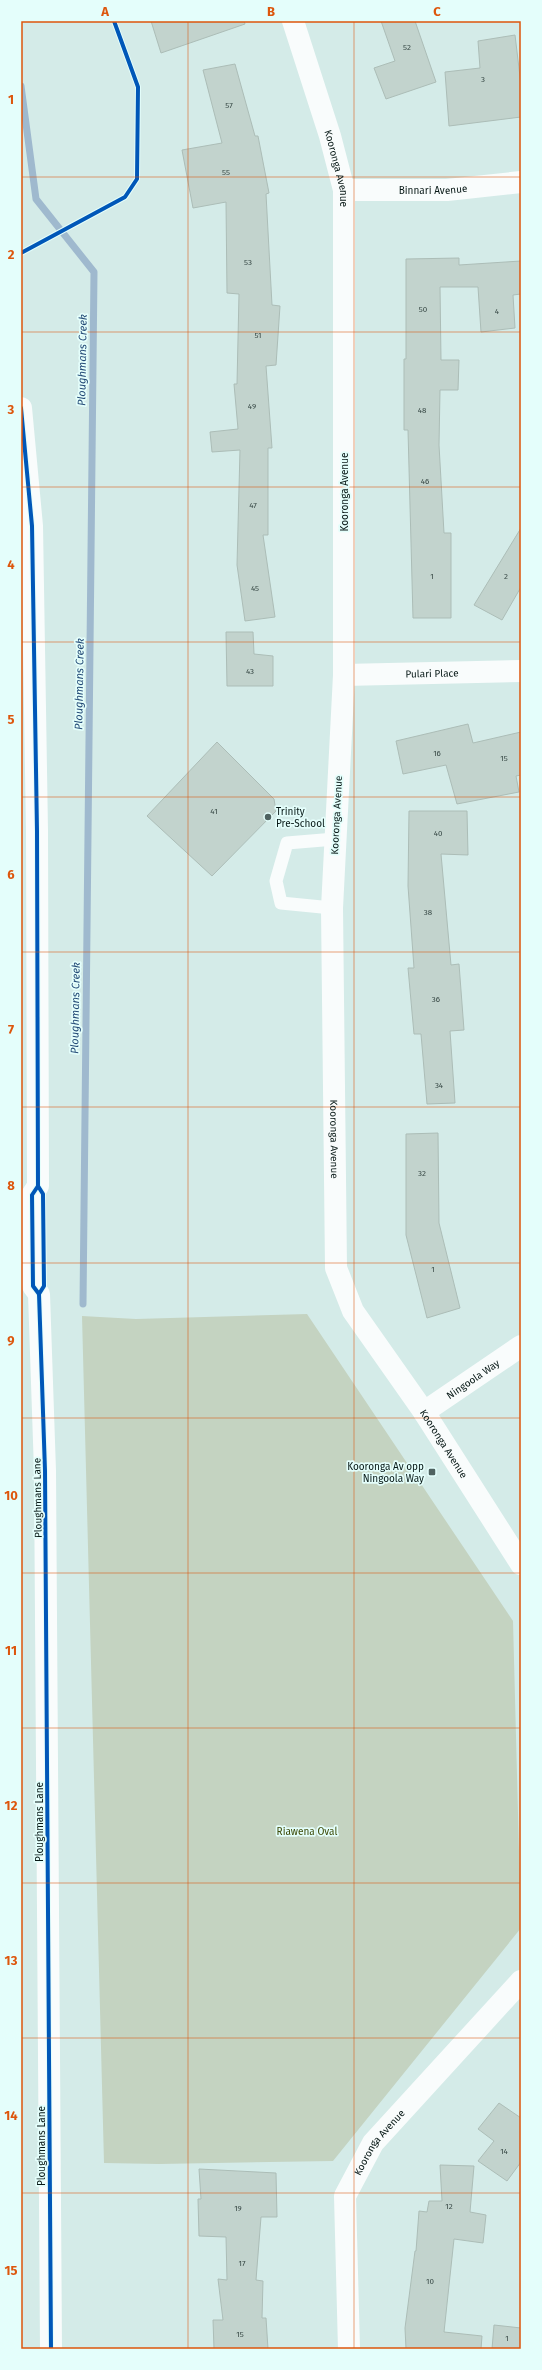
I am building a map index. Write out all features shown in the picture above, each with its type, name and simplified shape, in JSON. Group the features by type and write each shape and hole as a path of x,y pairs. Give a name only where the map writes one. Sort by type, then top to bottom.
{"street":[{"name":"Kooronga Avenue","path":"293,21 330,136 344,190 344,675 332,908 336,1268 353,1311 424,1412 521,1564"},
{"name":"Binnari Avenue","path":"344,190 447,190 521,182"},
{"name":"Ploughmans Lane","path":"21,408 33,534 37,839 38,1186 43,1194 44,1271 44,1286 39,1294 45,1470 51,2349"},
{"name":"Pulari Place","path":"344,675 521,671"},
{"name":"Ploughmans Lane","path":"38,1186 32,1195 27,1237 33,1286 39,1294"},
{"name":"Ningoola Way","path":"424,1412 521,1346"},
{"name":"Kooronga Avenue","path":"349,2349 345,2196 374,2143 521,1981"}],"lane":[{"path":"332,908 281,903 276,881 287,843 335,839"}],"green space":[{"name":"Riawena Oval","path":"307,1314 513,1621 521,1928 333,2161 159,2164 104,2163 82,1316 136,1319"}],"building":[{"path":"151,21 244,21 245,24 161,53"},
{"path":"381,21 415,21 436,82 386,99 374,68 395,61"},
{"path":"515,35 521,85 521,117 449,126 445,72 480,68 478,41"},
{"path":"235,64 255,136 258,136 269,193 266,194 272,305 280,306 276,365 266,366 272,448 268,448 268,535 263,535 275,617 245,621 237,565 240,450 212,452 210,432 238,429 234,384 237,384 239,294 227,293 226,202 193,208 182,150 222,143 203,70"},
{"path":"459,258 459,265 521,261 521,294 513,295 515,328 481,332 478,287 440,287 441,360 459,360 458,390 440,390 439,445 444,533 451,533 451,618 413,618 408,430 404,430 406,259"},
{"path":"521,528 521,587 502,620 474,605"},
{"path":"226,632 253,632 254,654 273,656 273,686 227,686"},
{"path":"468,724 473,743 521,732 521,775 516,776 519,792 457,804 446,765 403,774 396,741"},
{"path":"217,742 274,799 276,811 212,876 147,816"},
{"path":"409,811 467,811 468,855 441,854 451,965 459,964 464,1030 450,1031 455,1103 427,1104 421,1034 414,1034 408,968 414,968 408,886"},
{"path":"438,1133 439,1223 460,1308 427,1318 406,1235 406,1134"},
{"path":"499,2103 521,2118 521,2162 507,2181 478,2161 494,2141 478,2129"},
{"path":"440,2165 474,2166 470,2212 486,2215 483,2243 454,2239 444,2332 482,2336 481,2349 406,2349 405,2328 416,2251 419,2211 427,2212 429,2201 442,2201"},
{"path":"199,2169 276,2173 277,2217 261,2217 256,2280 263,2281 262,2318 266,2318 268,2349 214,2349 213,2320 223,2320 218,2279 227,2280 226,2237 199,2236 198,2199 201,2199"},
{"path":"494,2325 521,2328 521,2349 492,2349"}],"waterway":[{"name":"Ploughmans Creek","path":"21,86 36,199 94,272 83,1304"}],"cycle path":[{"path":"21,253 125,197 137,179 138,87 114,21"},
{"path":"21,408 32,526 37,831 38,1186 32,1195 33,1286 39,1294 45,1471 51,2349"},
{"path":"38,1186 43,1194 44,1286 39,1294"}],"place":[{"name":"Trinity Pre-School","path":"268,817"},
{"name":"Kooronga Av opp Ningoola Way","path":"432,1472"}]}
